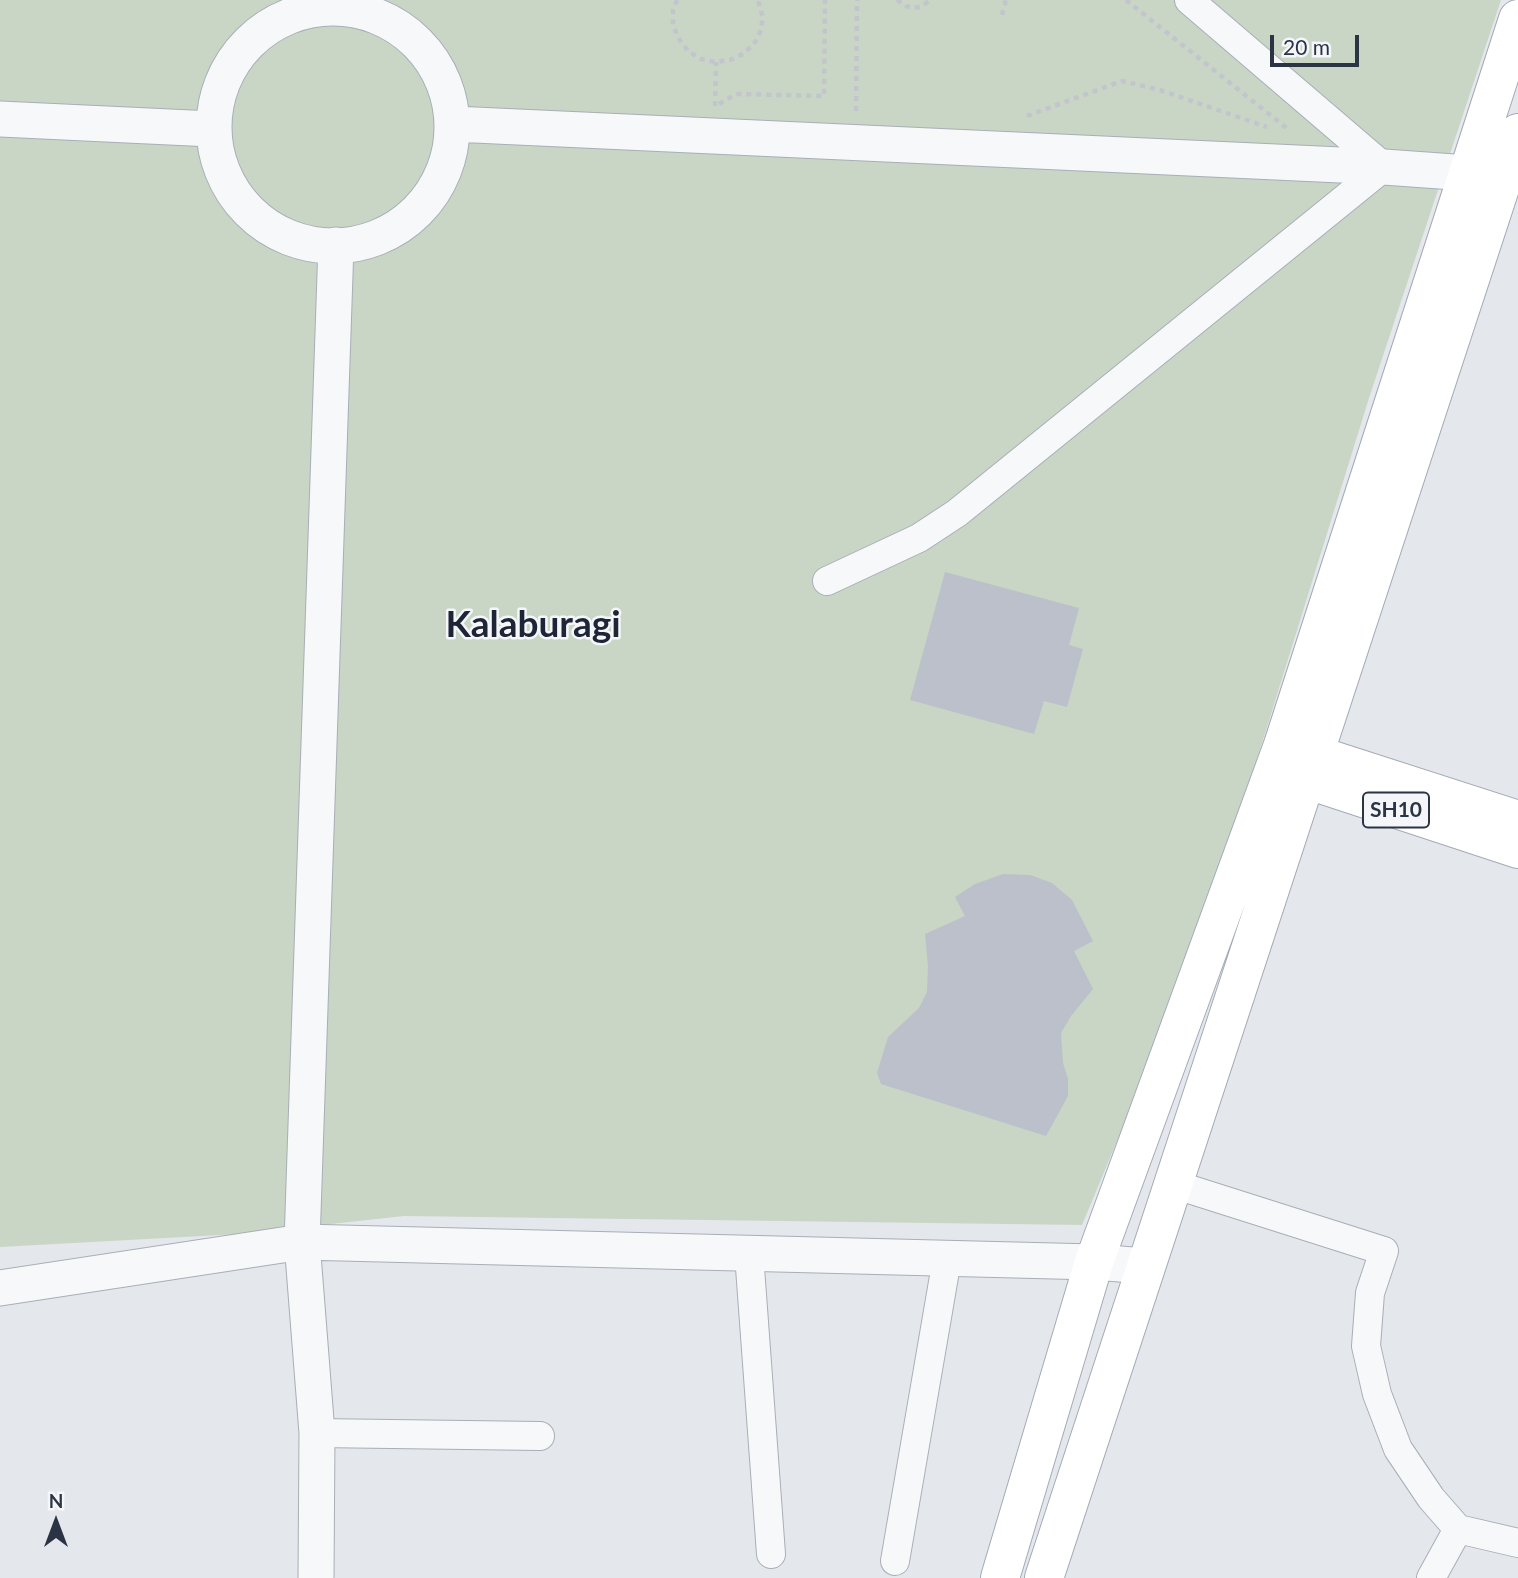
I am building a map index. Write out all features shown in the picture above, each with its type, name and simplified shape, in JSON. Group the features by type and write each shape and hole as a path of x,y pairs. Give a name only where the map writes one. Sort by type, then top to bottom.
{"main road":[{"path":"1044,1578 1173,1184 1468,173 1518,19"},
{"path":"1000,1578 1094,1262 1294,762 1518,133"},
{"name":"SH10","path":"1294,762 1518,820"},
{"name":"SH10","path":"1294,762 1518,849"}],"street":[{"path":"1189,0 1384,167"},
{"path":"344,3 397,24 431,55 453,109 452,155 435,193 420,212 370,242 313,246 264,226 224,180 212,129 222,79 250,39 290,14 344,3"},
{"path":"0,120 212,129"},
{"path":"453,124 1468,173"},
{"path":"827,582 919,538 957,513 1384,167"},
{"path":"316,1578 317,1433 302,1242 336,245"},
{"path":"1173,1184 1384,1251 1370,1293 1366,1346 1377,1394 1398,1449 1431,1498 1458,1529 1518,1543"},
{"path":"0,1288 302,1242 1094,1262 1146,1266"},
{"path":"749,1254 771,1554"},
{"path":"895,1561 947,1259"},
{"path":"317,1433 540,1436"},
{"path":"1431,1578 1458,1529"}],"path":[{"path":"677,0 673,10 673,25 679,39 688,51 701,59 716,62 743,54 754,44 763,18 758,0"},
{"path":"716,62 715,106 736,94 824,96 825,0"},
{"path":"855,143 857,0"},
{"path":"897,0 913,8 932,0"},
{"path":"1002,15 1006,0"},
{"path":"1021,118 1122,81 1160,90 1289,132 1126,0"}],"green space":[{"path":"0,0 1501,0 1369,398 1201,940 1082,1225 404,1216 239,1234 0,1247"}],"building":[{"path":"945,572 1079,608 1069,645 1083,649 1067,707 1044,701 1034,734 910,700"},
{"path":"1003,874 1030,875 1052,883 1072,900 1093,941 1074,951 1093,989 1061,1033 1068,1096 1046,1136 881,1084 877,1073 888,1037 919,1008 927,992 925,934 965,916 955,897 975,884"}],"district":[{"name":"Kalaburagi","path":"533,625"}]}
